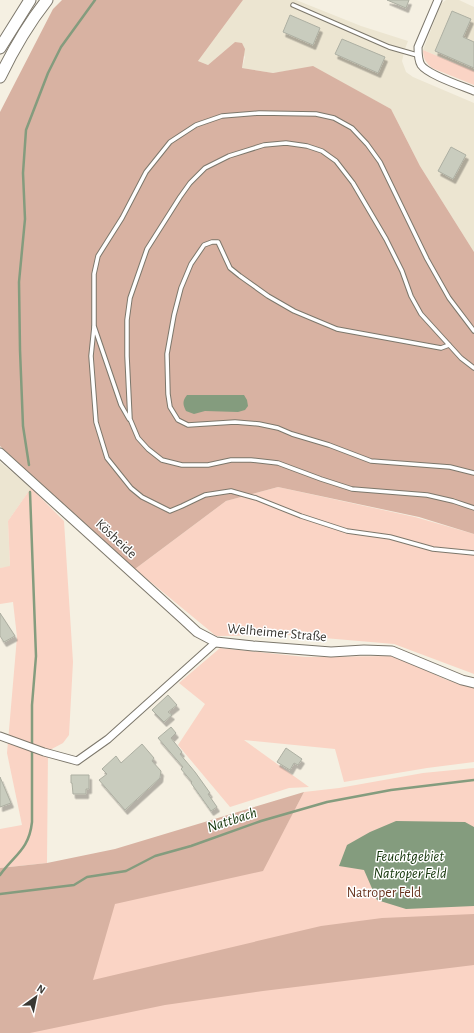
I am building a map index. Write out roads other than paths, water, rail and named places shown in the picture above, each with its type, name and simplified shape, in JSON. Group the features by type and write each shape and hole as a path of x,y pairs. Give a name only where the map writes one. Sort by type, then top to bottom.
{"main road":[{"path":"0,48 30,0"},
{"path":"0,77 15,47 46,0"}],"street":[{"path":"438,0 418,48 418,55 421,65 427,72 474,91"},
{"name":"Kösheide","path":"0,453 197,632 216,642"},
{"name":"Welheimer Straße","path":"0,736 44,752 77,761 108,739 216,642 331,652 364,650 392,651 462,680 474,682"}],"lane":[{"path":"293,5 389,47 418,55"},
{"path":"474,330 449,298 427,259 380,162 367,144 352,128 334,118 316,114 259,113 222,116 196,125 170,142 146,172 122,218 98,256 94,274 94,326 91,356 96,422 107,458 130,488 142,497 170,511 205,495 231,491 256,498 301,516 347,531 390,537 433,549 474,553"},
{"path":"130,419 127,320 130,298 147,248 190,183 205,168 229,156 264,145 286,143 307,146 322,151 336,161 353,183 386,239 402,271 411,296 421,314 460,358 474,368"},
{"path":"450,345 441,348 337,329 315,321 268,296 240,276 230,268 218,242 212,242 204,245 191,264 181,288 174,315 167,354 168,394 170,407 178,420 188,425 235,422 259,424 278,428 371,461 450,467 474,472"},
{"path":"94,326 121,405 130,419 138,438 148,449 162,460 182,465 208,465 231,460 251,460 278,463 322,480 352,489 426,495 453,501 474,508"}],"water":[{"path":"187,395 244,395 248,406 245,410 238,412 205,411 194,414 186,411 184,407 185,397"},
{"name":"Feuchtgebiet Natroper Feld","path":"396,821 465,822 474,827 474,906 406,909 377,900 364,870 339,866 347,845 370,832"}],"waterway":[{"path":"29,465 23,426 19,282 25,219 23,173 26,130 48,73 61,47 95,0"},
{"path":"0,875 24,846 28,839 32,822 32,705 36,656 30,492"},
{"name":"Nattbach","path":"0,894 74,885 87,877 126,871 155,856 191,846 261,821 327,802 391,790 474,780"}],"park label":[{"name":"Natroper Feld","path":"384,893"}]}
